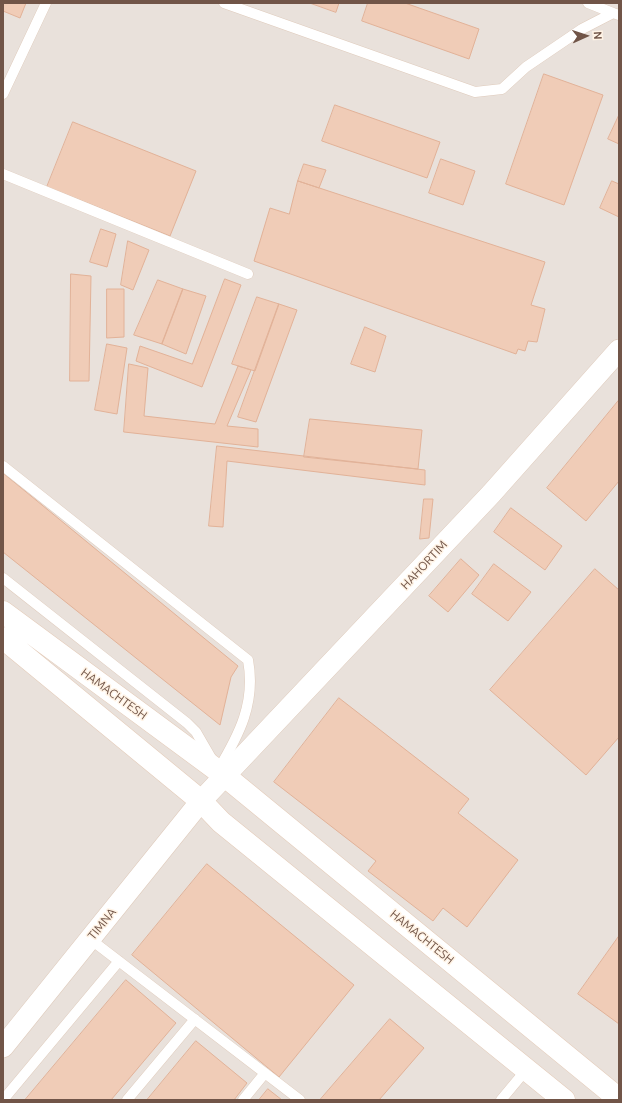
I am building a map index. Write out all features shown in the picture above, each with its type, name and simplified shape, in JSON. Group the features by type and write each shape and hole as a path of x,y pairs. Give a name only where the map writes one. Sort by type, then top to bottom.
{"street":[{"name":"HAHORTIM","path":"221,773 491,494 619,350"},
{"name":"HAMACHTESH","path":"3,612 221,773 619,1099"},
{"name":"HAMACHTESH","path":"3,638 201,801 221,822 564,1100"},
{"path":"201,801 221,773"},
{"name":"TIMNA","path":"3,1047 201,801"}],"lane":[{"path":"3,94 46,3"},
{"path":"224,3 475,92 502,89 526,67 582,29 616,14"},
{"path":"588,3 616,14"},
{"path":"3,174 248,274"},
{"path":"3,466 248,660 251,676 247,711 221,773"},
{"path":"3,578 187,723 196,732 221,773"},
{"path":"90,939 300,1100"},
{"path":"3,1100 119,961"},
{"path":"128,1100 195,1019"},
{"path":"501,1100 526,1070"},
{"path":"243,1100 265,1073"}],"shaded area":[{"path":"3,3 619,3 619,1100 3,1100"}],"building":[{"path":"3,3 26,3 20,18 3,11"},
{"path":"310,3 339,3 336,12"},
{"path":"368,3 405,3 479,29 469,59 362,21"},
{"path":"544,74 603,95 564,205 506,184"},
{"path":"335,105 440,142 427,178 322,141"},
{"path":"619,115 619,144 608,139"},
{"path":"73,122 196,171 170,236 47,187"},
{"path":"441,159 475,171 463,205 429,193"},
{"path":"304,164 326,170 319,188 298,181"},
{"path":"298,181 545,262 531,305 545,309 537,342 528,341 525,351 518,349 516,354 254,261 270,208 289,214"},
{"path":"612,181 619,184 619,217 600,208"},
{"path":"101,229 116,234 107,267 90,262"},
{"path":"128,241 149,250 133,290 121,285"},
{"path":"71,274 91,276 89,381 70,381"},
{"path":"225,279 241,285 202,387 136,361 140,346 192,364"},
{"path":"158,280 183,289 162,344 134,335"},
{"path":"107,289 124,289 124,337 107,338"},
{"path":"183,289 206,296 186,354 162,344"},
{"path":"257,297 279,304 255,371 232,364"},
{"path":"279,304 297,310 256,422 238,417"},
{"path":"365,327 386,336 375,372 351,364"},
{"path":"107,344 127,348 117,414 95,410"},
{"path":"129,364 148,368 144,416 215,424 238,366 251,370 227,426 258,429 258,447 124,432"},
{"path":"619,400 619,481 586,521 547,488"},
{"path":"310,419 422,430 418,469 304,457"},
{"path":"217,446 425,470 425,485 227,461 223,527 209,526"},
{"path":"3,473 238,666 231,677 220,725 3,552"},
{"path":"424,499 433,499 429,538 420,539"},
{"path":"511,508 562,546 545,570 494,532"},
{"path":"461,559 479,575 448,612 429,596"},
{"path":"494,564 531,592 508,621 472,594"},
{"path":"595,569 619,590 619,737 586,775 490,690"},
{"path":"339,698 469,799 458,813 518,860 467,927 443,908 433,921 368,871 376,861 274,782"},
{"path":"207,864 354,985 279,1077 132,955"},
{"path":"619,936 619,1024 578,994"},
{"path":"126,980 176,1023 111,1100 25,1100"},
{"path":"390,1019 424,1048 379,1100 320,1100"},
{"path":"196,1041 247,1083 234,1100 147,1100"},
{"path":"268,1089 282,1100 259,1100"}]}
